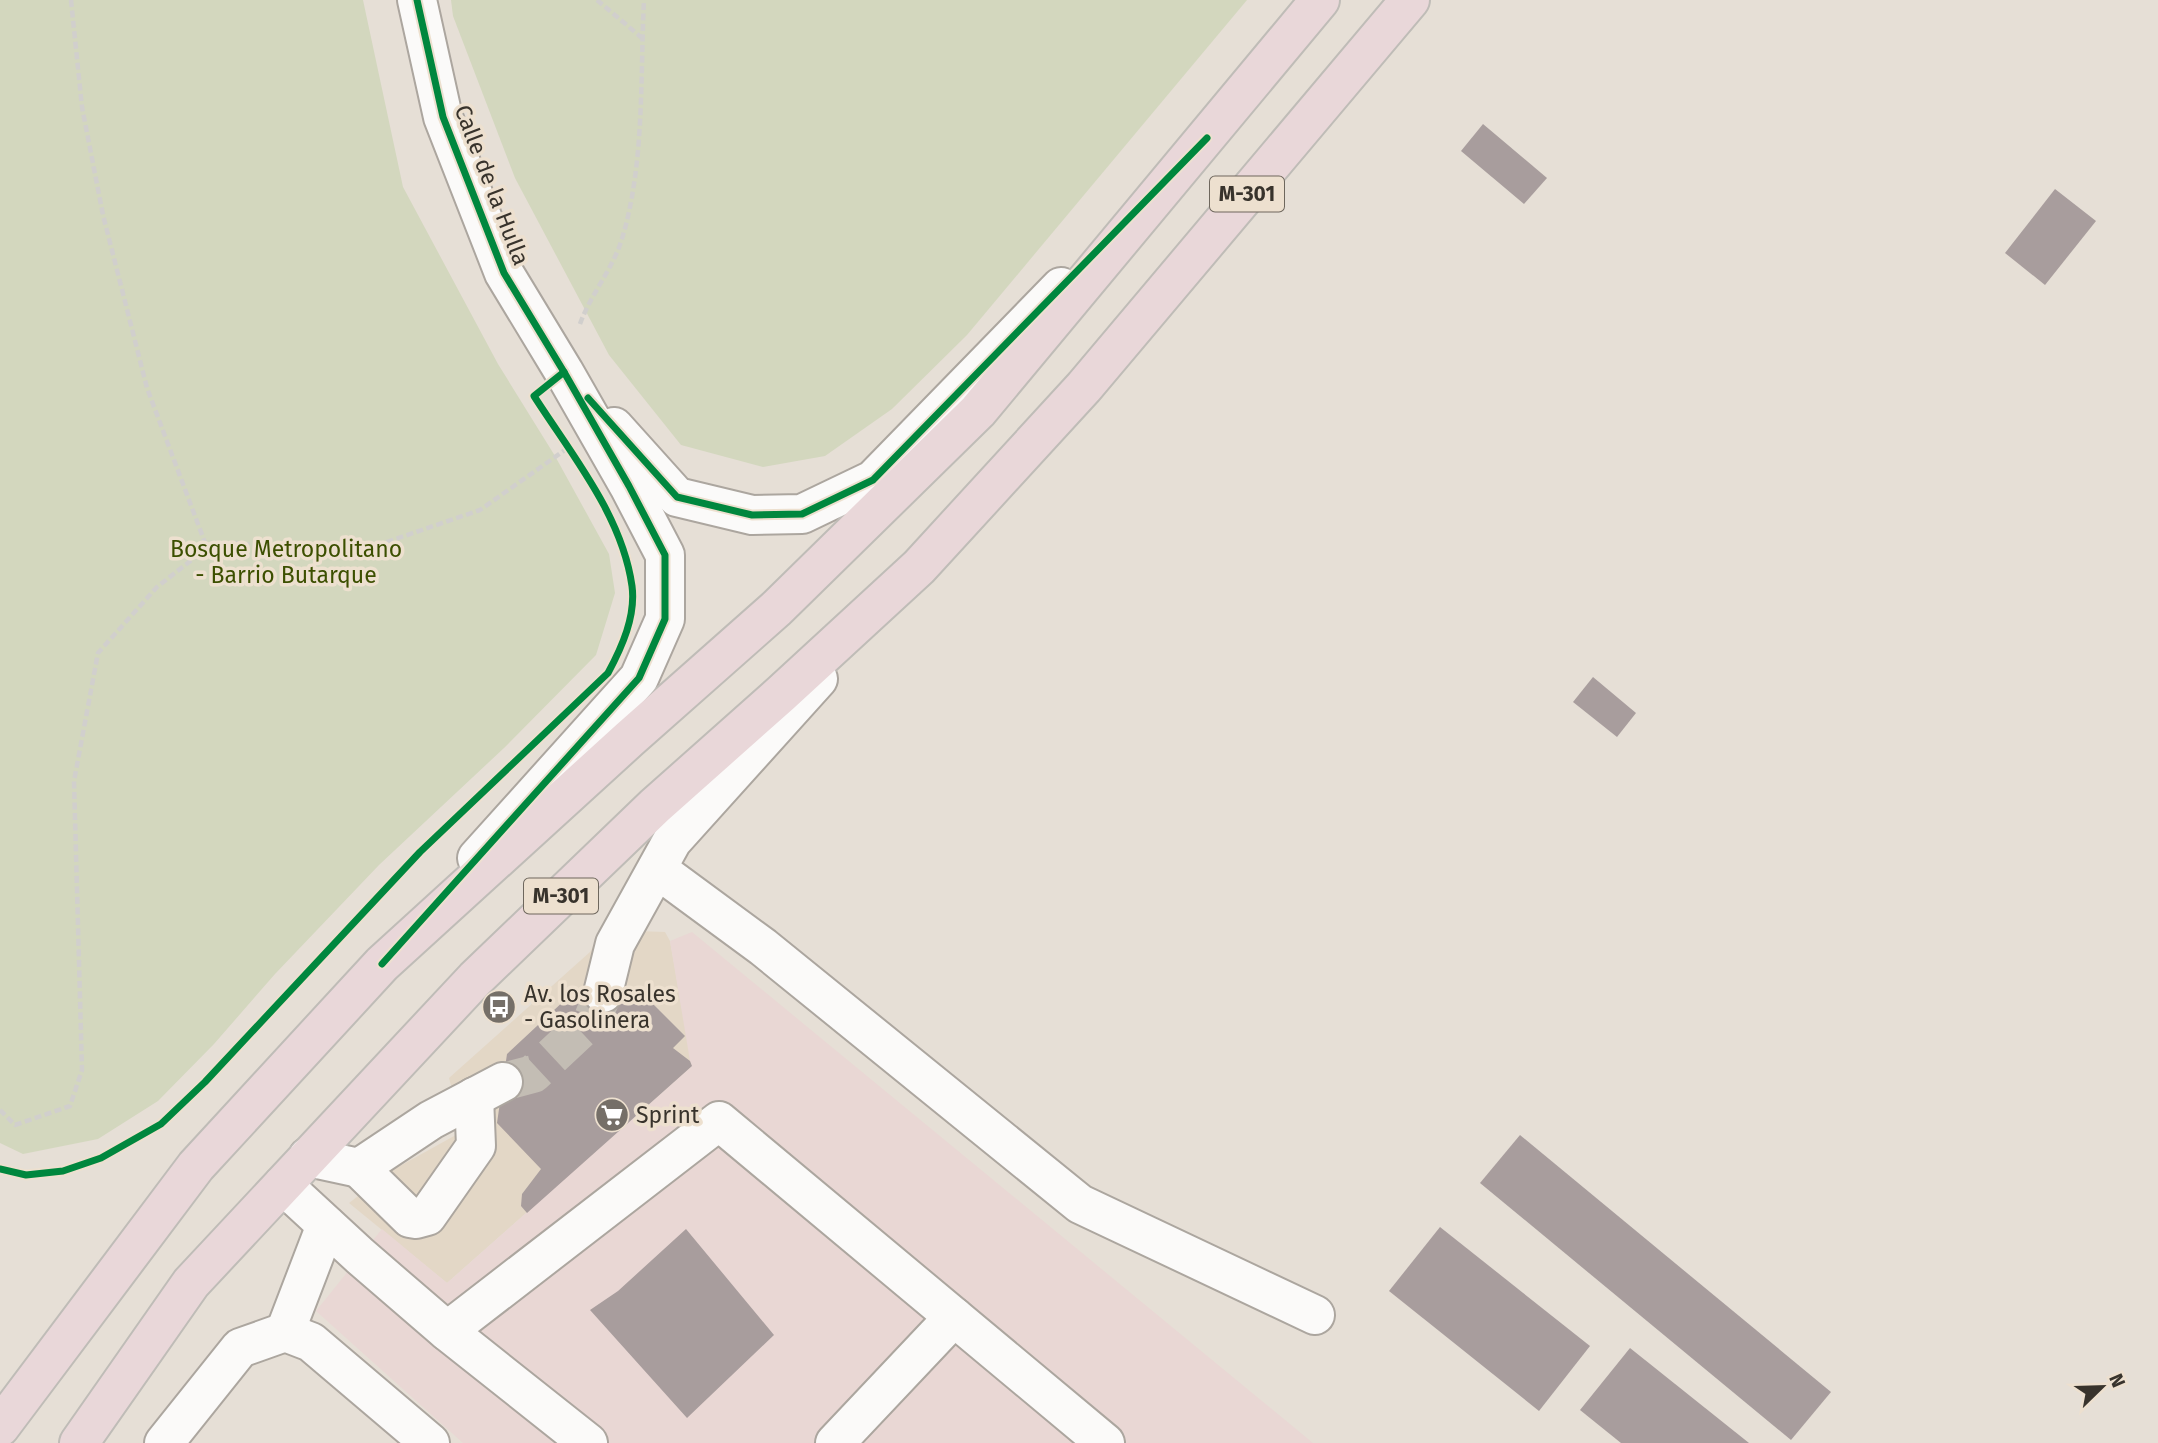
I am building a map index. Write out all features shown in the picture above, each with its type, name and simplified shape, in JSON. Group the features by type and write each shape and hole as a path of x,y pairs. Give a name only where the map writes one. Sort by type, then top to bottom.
{"highway":[{"name":"M-301","path":"0,1427 196,1166 382,964 777,608 978,411 1320,0"},
{"name":"M-301","path":"79,1443 191,1283 475,979 655,806 781,695 919,567 1084,387 1410,0"}],"street":[{"name":"Calle de la Hulla","path":"416,0 443,117 504,273 564,372"},
{"path":"564,372 677,497 752,515 802,514 873,480 1207,138"},
{"path":"382,964 639,678 665,619 665,555 564,372"},
{"path":"603,993 615,944 673,841 919,567"},
{"path":"657,869 764,947 1080,1204 1315,1315"},
{"path":"308,1157 359,1168 410,1218 427,1216 477,1146 488,1090 430,1120 359,1168"},
{"path":"447,1331 719,1121 1105,1443"},
{"path":"283,1185 447,1331 588,1443"},
{"path":"285,1332 327,1225"},
{"path":"835,1443 954,1317"},
{"path":"164,1443 240,1348 285,1332 311,1342 430,1443"}],"path":[{"path":"71,0 82,107 103,215 147,388 207,548"},
{"path":"597,0 642,39"},
{"path":"564,372 585,311 620,244 635,181 644,0"},
{"path":"560,438 575,459"},
{"path":"0,1110 15,1125 70,1106 82,1070 74,781 98,653 157,587 207,548 233,543 349,555 480,510 567,448"}],"shaded area":[{"path":"636,931 665,932 670,941 692,1066 447,1283 349,1203 391,1171 463,1131 449,1078 590,952 597,940 636,947"},
{"path":"692,932 1313,1443 463,1443 316,1311 382,1229 447,1283 691,1067 670,941"}],"green space":[{"name":"Bosque Metropolitano - Barrio Butarque","path":"0,0 363,0 403,187 498,364 555,456 609,554 615,593 596,655 504,748 379,865 158,1101 98,1139 23,1154 0,1143"},
{"path":"451,0 1247,0 967,335 892,409 825,456 763,467 681,445 609,355 515,178 453,16"}],"building":[{"path":"1483,124 1547,178 1524,204 1461,151"},
{"path":"2055,189 2096,221 2045,285 2005,253"},
{"path":"1593,677 1636,713 1617,737 1573,702"},
{"path":"640,991 685,1036 673,1048 690,1061 692,1066 527,1213 521,1206 522,1194 541,1169 497,1123 507,1054 567,998"},
{"path":"1520,1135 1831,1392 1791,1440 1480,1183"},
{"path":"1440,1227 1590,1346 1539,1411 1389,1291"},
{"path":"686,1229 774,1335 687,1418 590,1310 618,1291"},
{"path":"1630,1348 1749,1443 1621,1443 1580,1410"}],"tunnel":[{"path":"503,1082 533,1074 593,1018 603,993"}],"cycle path":[{"path":"382,964 639,678 665,619 665,555 564,372 504,273 443,117 417,0"},
{"path":"588,398 677,497 752,515 802,514 873,480 1207,138"},
{"path":"0,1169 26,1175 63,1171 101,1158 161,1124 205,1082 420,852 608,673 630,620 632,586 618,535 606,510 579,463 534,396 564,372"}],"place":[{"name":"Av. los Rosales - Gasolinera","path":"499,1007"},
{"name":"Sprint","path":"612,1115"}]}
